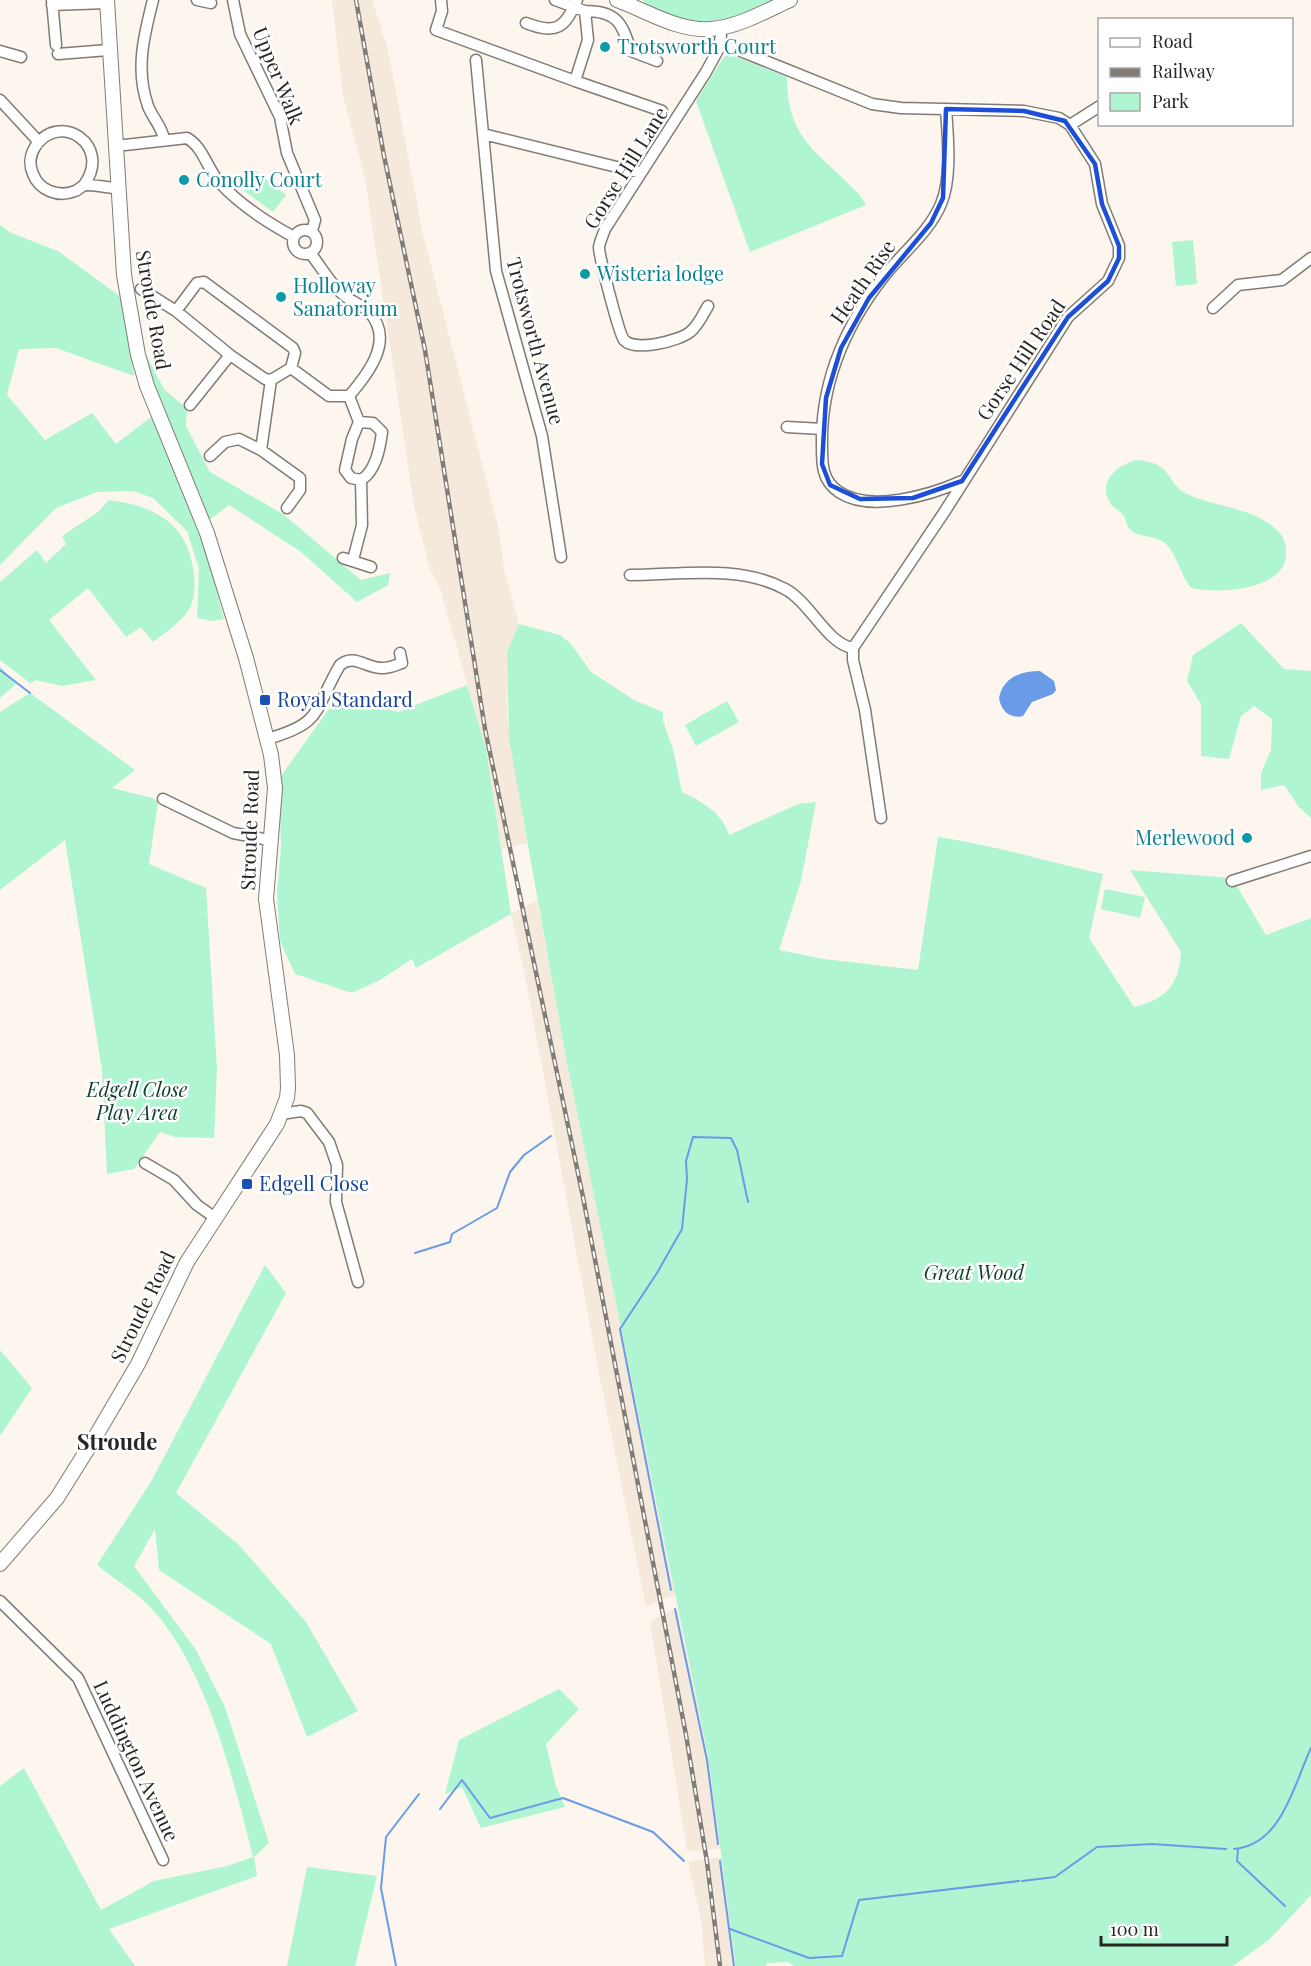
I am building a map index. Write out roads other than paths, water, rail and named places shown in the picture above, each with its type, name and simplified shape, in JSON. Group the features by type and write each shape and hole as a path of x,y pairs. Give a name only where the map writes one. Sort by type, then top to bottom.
{"street":[{"path":"153,0 144,33 141,71 149,108 164,139"},
{"path":"197,0 211,3"},
{"name":"Upper Walk","path":"233,0 240,34 277,111 287,153 315,220 312,231"},
{"path":"441,0 442,11 436,30 662,111"},
{"path":"555,0 575,4 585,11 596,11 615,17 631,51 657,60"},
{"path":"626,2 691,27 719,27 790,0"},
{"path":"106,2 52,2 57,50 108,50"},
{"name":"Stroude Road","path":"0,1564 57,1498 94,1439 138,1364 177,1279 281,1114 287,1098 287,1055 266,899 275,788 267,740 246,658 203,523 142,369 124,275 106,2"},
{"path":"526,23 552,30 566,20 575,4"},
{"path":"575,81 588,39 585,11"},
{"path":"719,27 721,43 872,104 946,110 1034,112 1059,118 1070,125 1098,107"},
{"name":"Gorse Hill Lane","path":"708,306 691,332 682,337 640,346 624,340 599,246 605,229 692,96 721,43"},
{"path":"0,51 21,57"},
{"name":"Trotsworth Avenue","path":"476,60 496,271 542,436 561,557"},
{"path":"0,100 39,142"},
{"name":"Heath Rise","path":"946,110 943,198 931,223 882,279 855,320 831,374 822,429 822,464 826,479 846,495 878,500 904,499 930,494 962,481"},
{"name":"Gorse Hill Road","path":"854,648 945,512 962,481 1068,317 1108,281 1119,258 1119,246 1102,204 1095,164 1070,125"},
{"path":"66,131 84,140 93,157 90,177 84,185 65,194 45,189 32,172 33,151 46,135 66,131"},
{"path":"483,134 641,173"},
{"path":"116,146 185,137 192,141 222,185 261,216 294,237"},
{"path":"84,185 119,188"},
{"path":"302,230 312,231 318,241 316,248 310,253 298,252 294,245 294,237 302,230"},
{"path":"310,253 344,296 369,312 378,329 379,346 374,366 349,396"},
{"path":"1213,308 1239,285 1282,280 1311,258"},
{"path":"176,311 197,283 204,282 292,348 295,353 291,368 271,380"},
{"path":"141,289 176,311 230,355 259,375 271,380"},
{"path":"190,405 230,355"},
{"path":"291,368 328,396 349,396"},
{"path":"261,450 271,380"},
{"path":"349,396 359,422 352,439 345,470 351,477 361,480"},
{"path":"359,422 373,423 382,432 374,463 369,474 361,480"},
{"path":"787,427 822,429"},
{"path":"210,456 225,442 239,439 261,450 300,478 300,490 287,508"},
{"path":"361,480 362,525 348,559 370,567"},
{"path":"630,575 701,572 741,576 769,583 796,596 841,645 854,648 853,660 865,710 881,818"},
{"path":"267,740 294,731 310,721 344,662 355,660 383,668 402,663 400,653"},
{"path":"163,799 233,833 270,840"},
{"path":"1232,881 1311,856"},
{"path":"287,1098 310,1116 329,1142 337,1165 336,1202 358,1282"},
{"path":"281,1114 301,1111"},
{"path":"145,1163 174,1180 197,1205 214,1217"},
{"name":"Luddington Avenue","path":"0,1600 78,1678 163,1860"}],"water":[{"path":"1040,671 1054,681 1056,690 1053,694 1032,702 1023,716 1018,717 1007,713 999,698 1004,685 1020,674"}],"waterway":[{"path":"0,670 30,693"},
{"path":"415,1253 450,1242 452,1234 497,1208 510,1172 524,1155 551,1136"},
{"path":"671,1590 620,1329 657,1273 682,1229 687,1179 686,1161 693,1137 731,1138 737,1150 748,1202"},
{"path":"675,1609 707,1760 718,1844"},
{"path":"1234,1849 1250,1845 1264,1837 1275,1825 1292,1795 1311,1748"},
{"path":"440,1809 462,1780 490,1818 563,1798 653,1832 684,1861"},
{"path":"396,1966 381,1888 386,1837 419,1794"},
{"path":"1022,1881 1055,1877 1097,1847 1152,1844 1226,1849"},
{"path":"1238,1850 1237,1861 1285,1906"},
{"path":"720,1861 734,1966"},
{"path":"730,1929 809,1958 842,1956 859,1900 1019,1881"}],"railway":[{"path":"356,0 384,156 425,350 485,729 583,1197 686,1735 707,1862 720,1966"}],"place":[{"name":"Trotsworth Court","path":"605,47"},
{"name":"Conolly Court","path":"184,180"},
{"name":"Wisteria lodge","path":"585,274"},
{"name":"Holloway Sanatorium","path":"281,297"},
{"name":"Royal Standard","path":"265,700"},
{"name":"Merlewood","path":"1247,838"},
{"name":"Edgell Close","path":"247,1184"}],"district":[{"name":"Stroude","path":"117,1442"}],"park label":[{"name":"Edgell Close Play Area","path":"137,1102"},
{"name":"Great Wood","path":"974,1273"}]}
